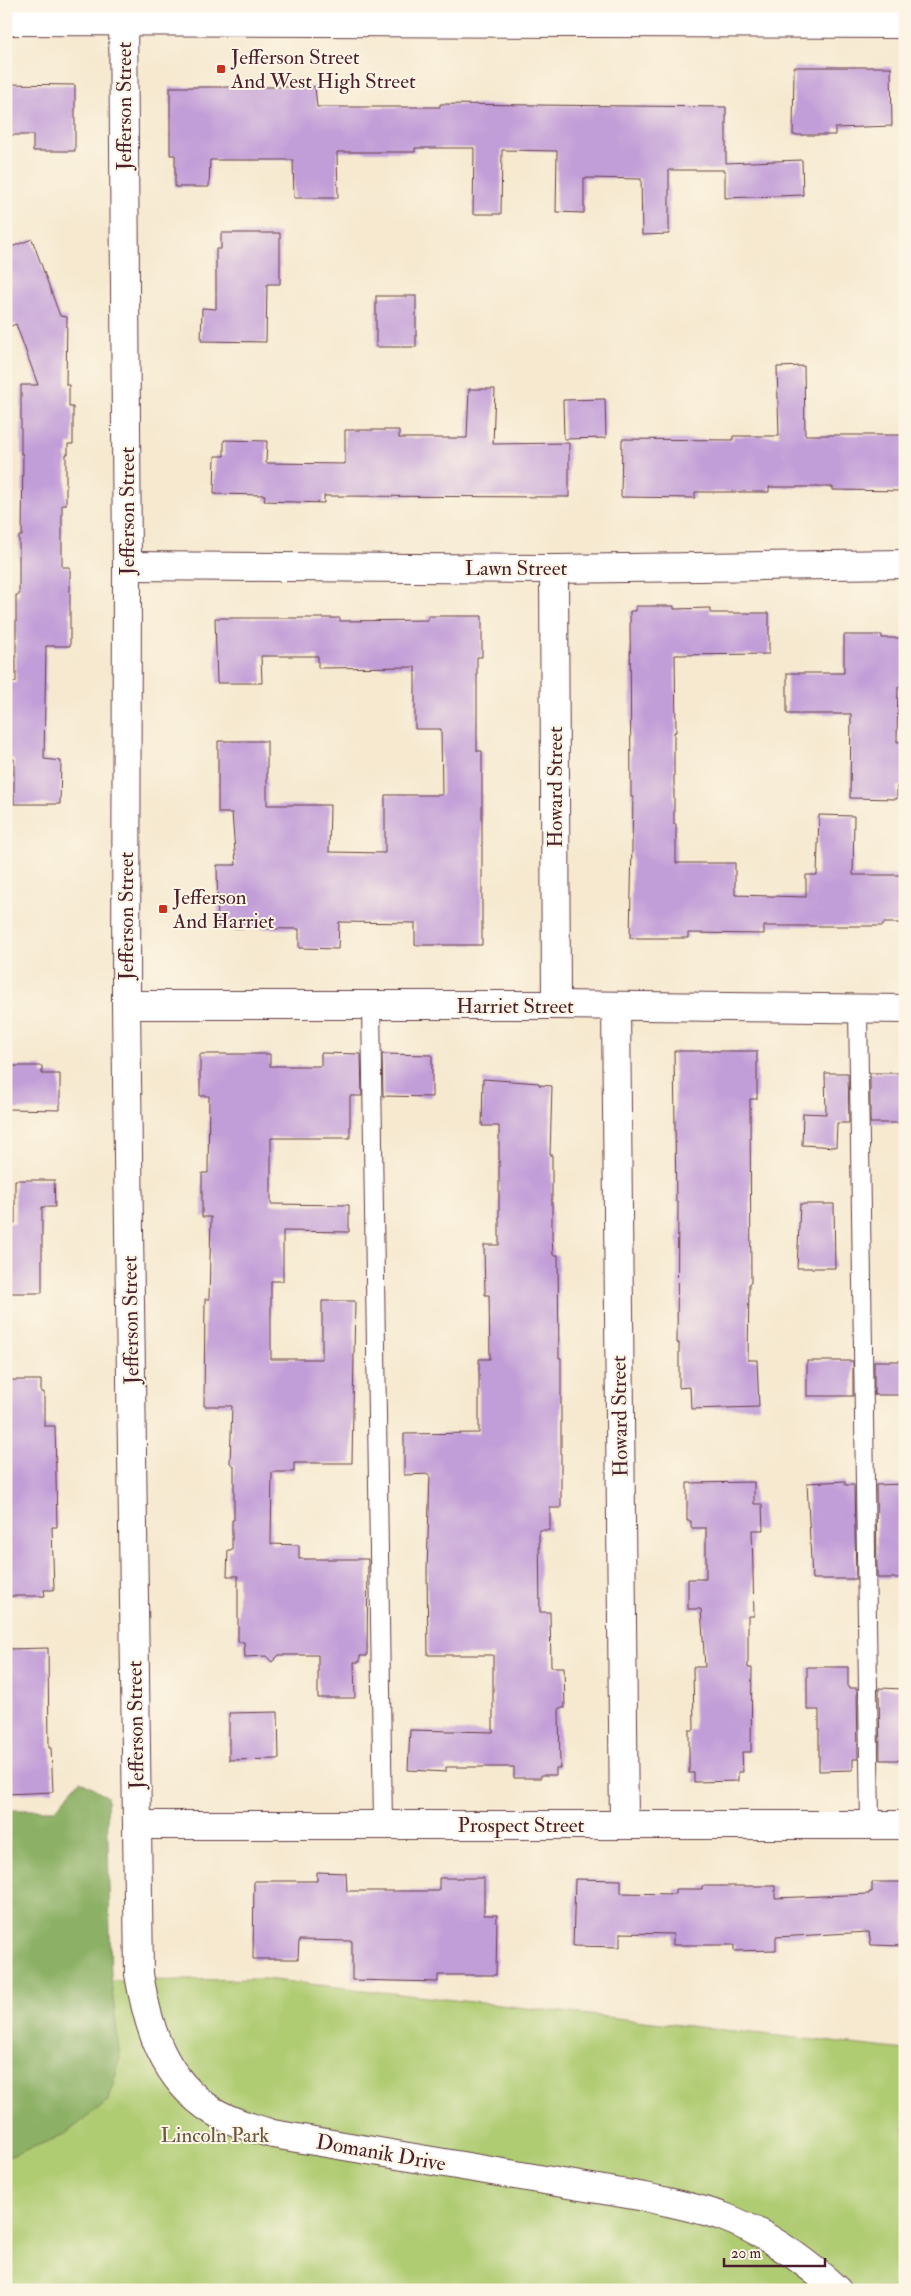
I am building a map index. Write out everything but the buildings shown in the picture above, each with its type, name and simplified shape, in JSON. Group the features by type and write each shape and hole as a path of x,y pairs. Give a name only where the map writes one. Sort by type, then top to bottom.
{"street":[{"path":"6,21 123,14 542,14 902,18"},
{"name":"Jefferson Street","path":"123,14 127,566 126,1005 138,1825"},
{"name":"Lawn Street","path":"127,566 554,569 905,564"},
{"name":"Howard Street","path":"554,569 556,1005"},
{"name":"Harriet Street","path":"126,1005 556,1005 905,1009"},
{"name":"Howard Street","path":"616,1006 624,1825"},
{"name":"Prospect Street","path":"138,1825 905,1824"},
{"name":"Domanik Drive","path":"138,1825 139,1974 145,2010 156,2044 172,2072 193,2096 214,2111 239,2124 273,2134 645,2197 714,2214 759,2232 792,2254 837,2290"}],"lane":[{"path":"371,1006 383,1825"},
{"path":"858,1009 870,1825"}],"green space":[{"path":"80,1780 107,1796 111,1981 120,2059 109,2100 64,2135 6,2158 6,1810 55,1810"},
{"name":"Lincoln Park","path":"6,1843 106,1845 111,1981 264,1979 905,2050 905,2290 6,2290"}],"place":[{"name":"Jefferson Street And West High Street","path":"221,69"},
{"name":"Jefferson And Harriet","path":"163,909"}]}
